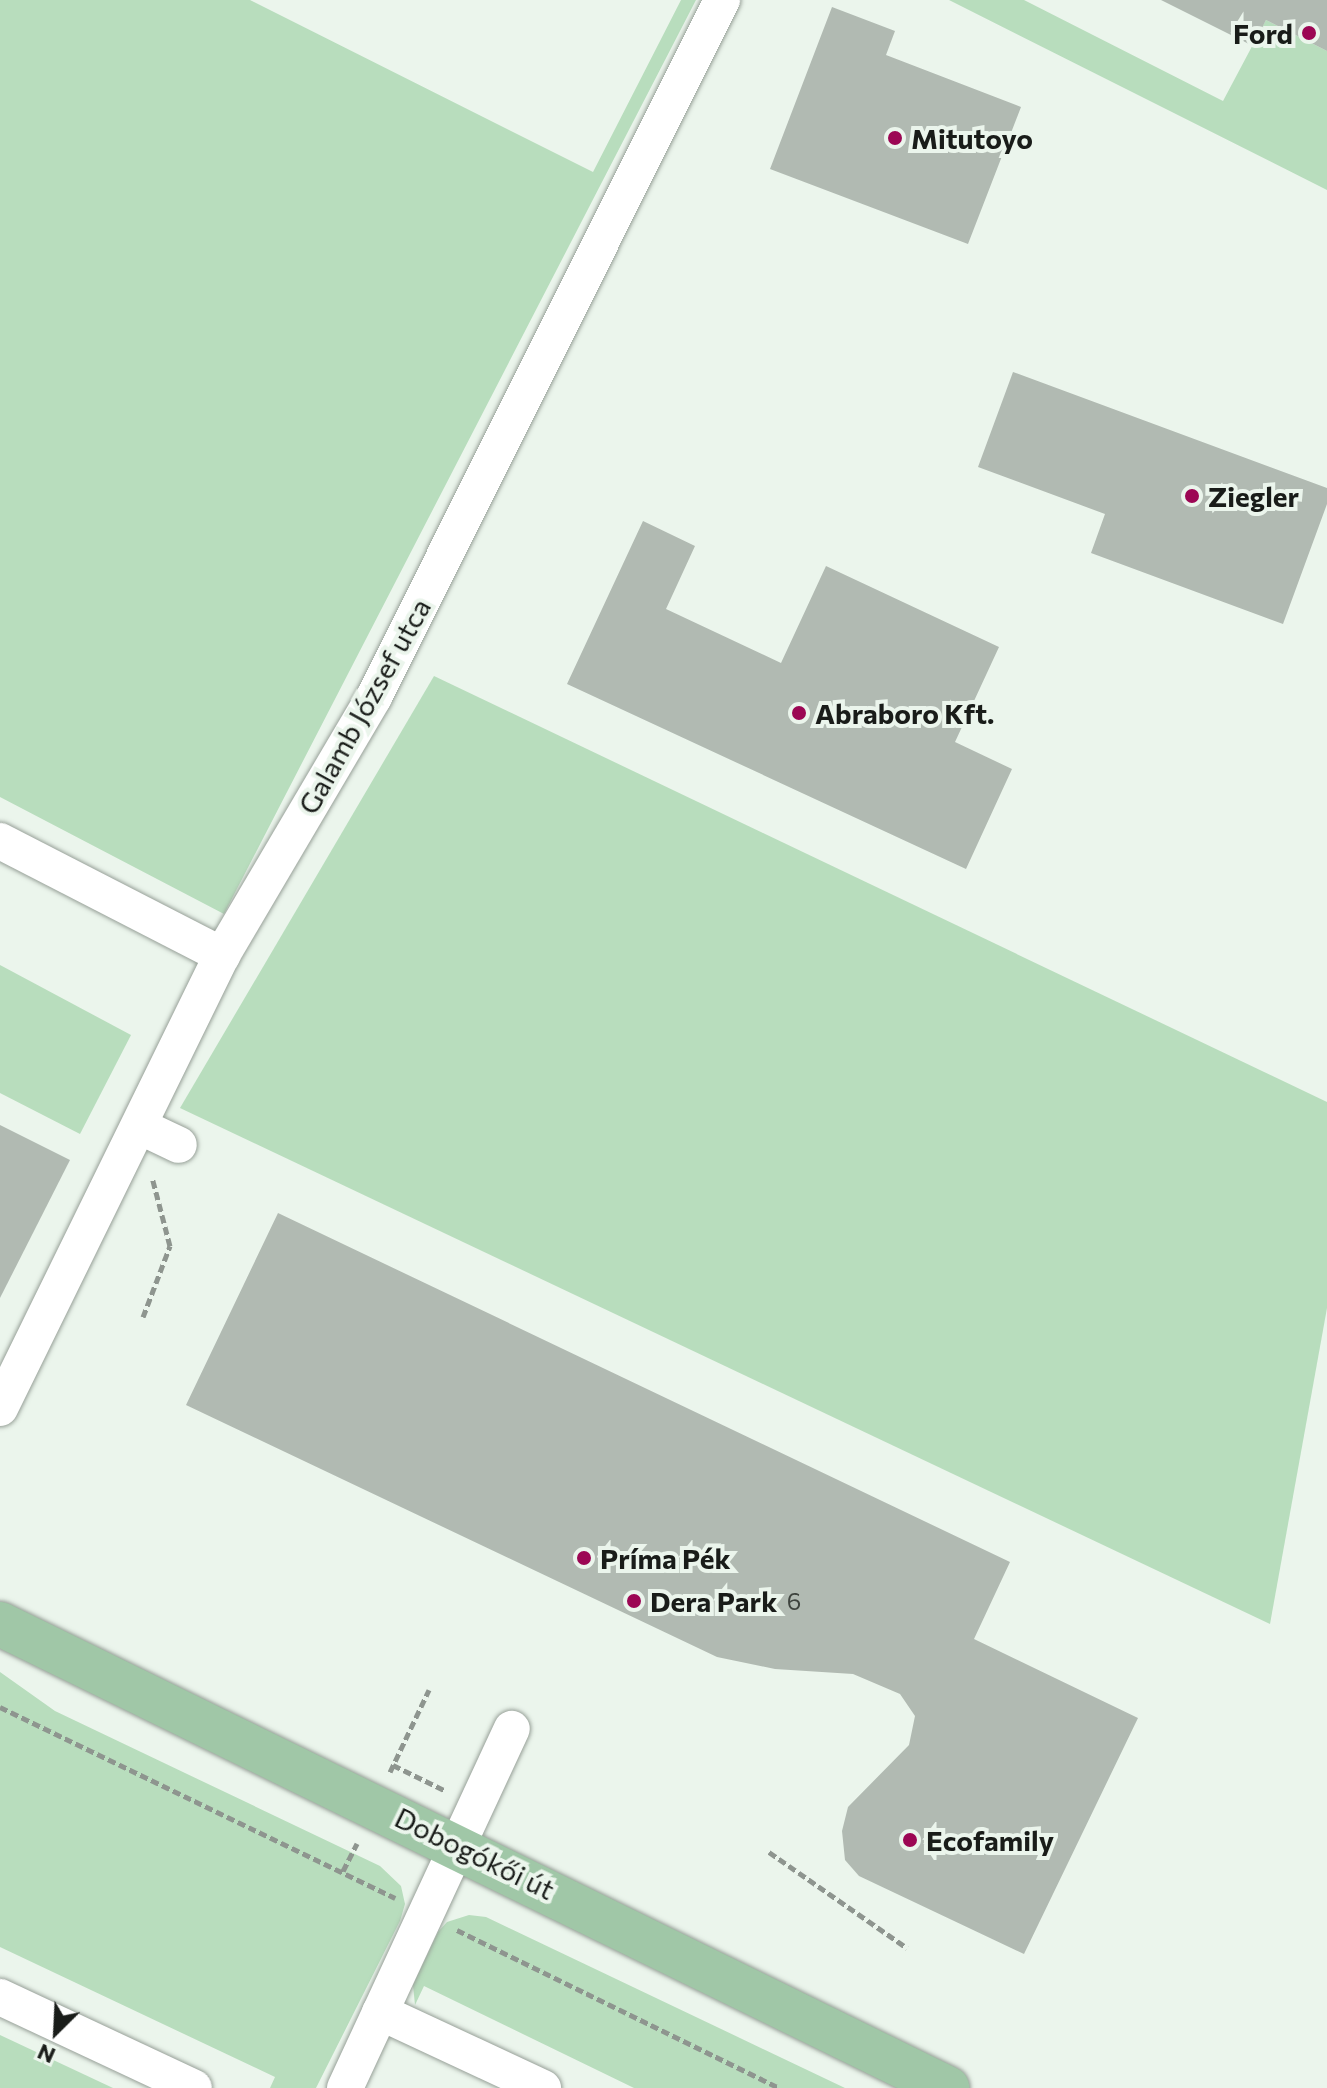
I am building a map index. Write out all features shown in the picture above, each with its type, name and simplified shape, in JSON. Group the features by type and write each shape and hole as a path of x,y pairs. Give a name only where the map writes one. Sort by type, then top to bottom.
{"main road":[{"name":"Dobogókői út","path":"0,1624 459,1845 947,2088"}],"street":[{"name":"Galamb József utca","path":"0,1408 222,955 374,697 722,0"},
{"path":"0,841 222,955"},
{"path":"139,1126 179,1145"},
{"path":"353,2085 380,2012 512,1729"},
{"path":"0,1997 194,2088"},
{"path":"380,2012 543,2088"}],"path":[{"path":"139,1126 170,1246 143,1317"},
{"path":"429,1690 393,1765 476,1806"},
{"path":"0,1707 779,2088"},
{"path":"769,1852 907,1948"}],"green space":[{"path":"0,0 250,0 593,172 681,0 696,0 224,914 0,797"},
{"path":"949,0 1024,0 1223,101 1266,20 1327,51 1327,190"},
{"path":"434,676 1327,1102 1327,1308 1270,1624 180,1108"},
{"path":"0,965 131,1035 80,1134 0,1093"},
{"path":"0,1672 55,1711 380,1866 401,1886 405,1904 400,1921 316,2088 270,2088 275,2077 0,1947"},
{"path":"469,1915 486,1917 845,2088 634,2088 424,1986 415,2005 413,1985 438,1932 447,1922"},
{"path":"0,2035 113,2088 0,2088"}],"building":[{"name":"Ford","path":"1161,0 1327,0 1327,51 1266,20 1253,46"},
{"name":"Mitutoyo","path":"832,7 895,31 886,55 1021,107 968,244 770,169"},
{"name":"Ziegler","path":"1013,372 1327,488 1327,504 1283,624 1091,553 1105,514 978,467"},
{"name":"Abraboro Kft.","path":"643,521 695,546 666,609 781,663 826,566 999,647 955,742 1012,769 966,869 567,684"},
{"path":"0,1125 70,1160 0,1298"},
{"path":"278,1213 1010,1562 974,1639 1138,1718 1024,1954 859,1876 845,1860 842,1831 848,1807 909,1745 915,1716 900,1694 853,1674 775,1669 717,1657 186,1405"}],"place":[{"name":"Ford","path":"1309,33"},
{"name":"Mitutoyo","path":"895,138"},
{"name":"Ziegler","path":"1192,496"},
{"name":"Abraboro Kft.","path":"799,713"},
{"name":"Príma Pék","path":"584,1558"},
{"name":"Dera Park","path":"634,1601"},
{"name":"Ecofamily","path":"910,1840"}]}
